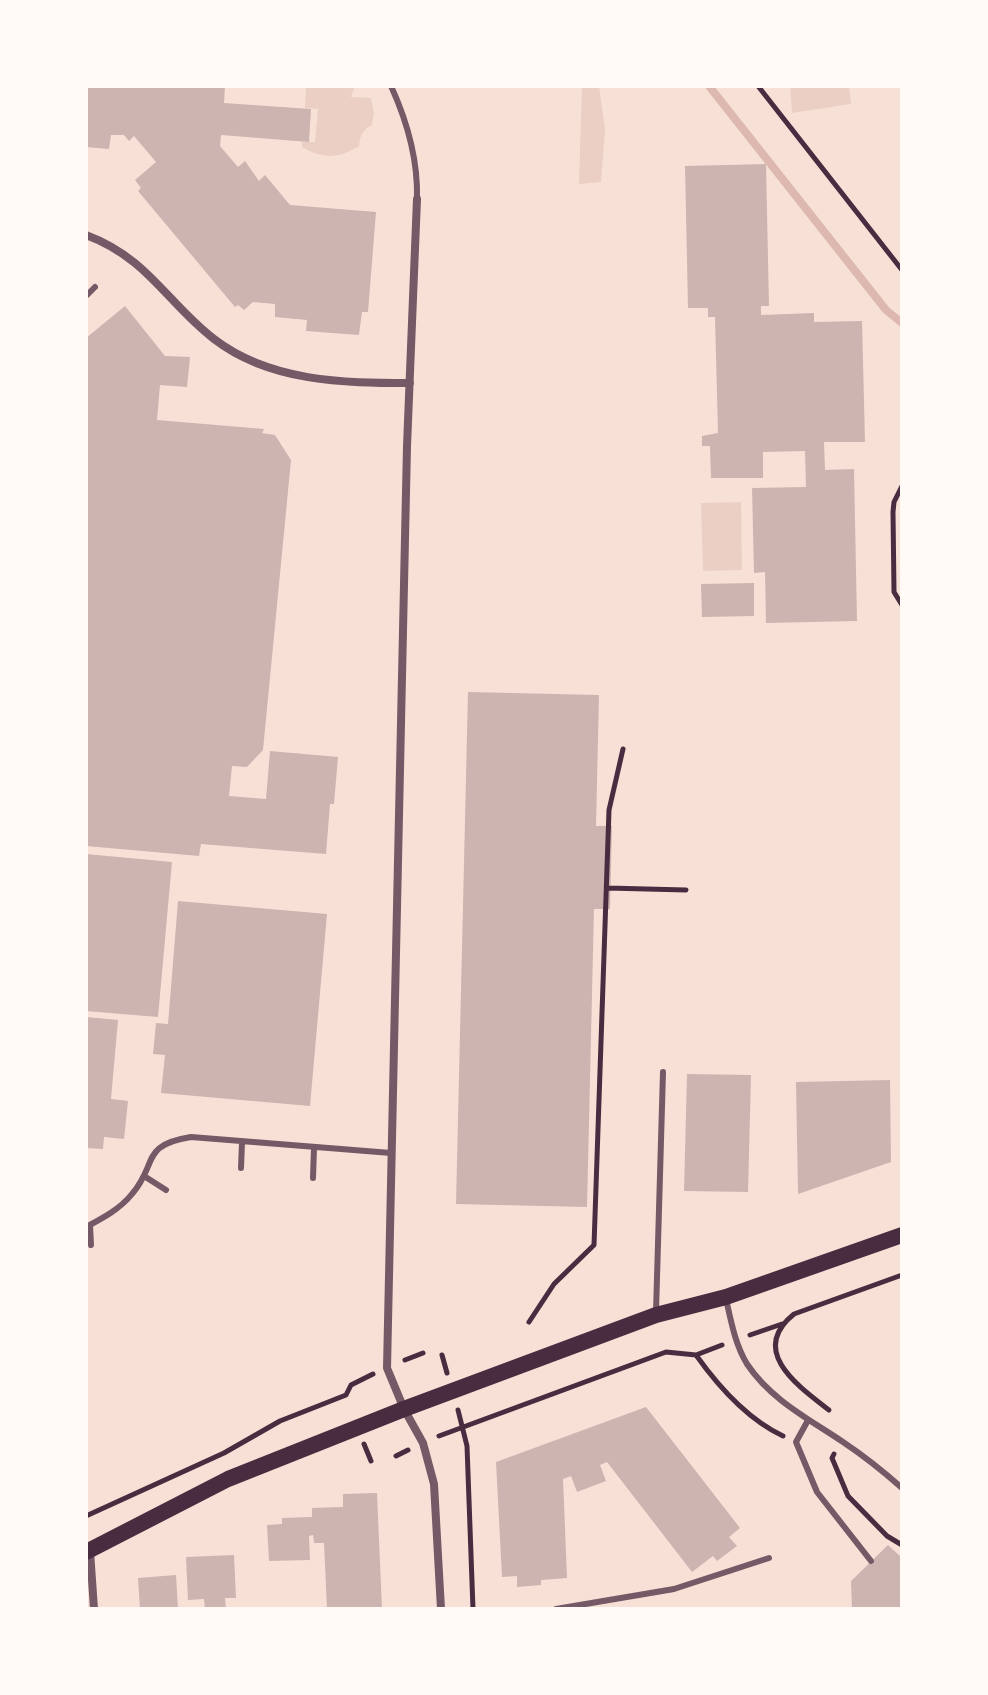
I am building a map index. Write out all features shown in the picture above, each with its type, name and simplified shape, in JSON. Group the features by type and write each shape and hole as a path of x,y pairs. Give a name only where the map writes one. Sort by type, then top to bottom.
{"main road":[{"path":"88,1551 228,1479 404,1409 656,1315 726,1297 902,1235"}],"street":[{"path":"417,199 387,1368 404,1409 423,1443 433,1475 441,1609"},
{"path":"86,235 128,257 158,282 215,340 251,361 292,375 331,381 410,383"},
{"path":"88,1551 94,1609"}],"lane":[{"path":"391,86 414,161 417,199"},
{"path":"86,296 95,287"},
{"path":"656,1315 663,1072"},
{"path":"91,1245 88,1226 116,1209 133,1193 155,1151 165,1143 191,1137 391,1153"},
{"path":"241,1168 242,1142"},
{"path":"313,1178 314,1148"},
{"path":"144,1176 166,1190"},
{"path":"726,1297 736,1340 747,1363 763,1384 807,1422 843,1442 902,1488"},
{"path":"807,1422 796,1442 817,1492 871,1561"},
{"path":"556,1609 674,1589 769,1558"}],"path":[{"path":"758,86 902,270"},
{"path":"902,486 893,512 894,592 902,605"},
{"path":"529,1322 554,1284 594,1245 609,810 623,749"},
{"path":"607,888 686,890"},
{"path":"832,1412 802,1389 785,1371 775,1353 783,1323 794,1314 902,1275"},
{"path":"473,1609 467,1446 463,1426 666,1352 696,1355 711,1375 765,1428 832,1458 848,1496 887,1536 902,1545"},
{"path":"86,1516 224,1453 280,1421 346,1395 351,1385 423,1353"},
{"path":"832,1458 843,1442"}],"shaded area":[{"path":"306,86 355,86 351,97 371,98 374,114 372,125 362,133 359,146 330,156 302,147 302,142 315,142 318,109 305,108"},
{"path":"582,86 599,86 605,129 601,182 579,184"},
{"path":"790,86 849,86 851,104 792,113"},
{"path":"741,502 742,570 703,571 701,503"}],"building":[{"path":"86,86 225,86 224,103 311,109 309,142 221,135 220,146 238,167 245,161 259,181 265,175 290,205 376,212 368,312 362,312 359,335 306,331 307,320 275,317 275,304 253,302 244,310 238,305 235,307 138,191 141,188 135,180 156,162 134,136 129,141 124,135 111,135 109,149 86,147"},
{"path":"766,164 769,306 761,306 761,315 814,313 814,322 862,321 865,442 824,442 825,470 854,469 857,621 766,623 765,572 754,573 752,488 806,487 805,451 763,452 763,478 711,478 710,446 702,446 702,436 718,433 715,317 708,317 708,308 688,308 685,166"},
{"path":"125,306 165,356 190,357 187,387 160,385 157,420 264,429 262,433 275,435 291,460 263,750 247,767 232,766 229,796 266,799 270,751 338,757 326,854 201,844 199,856 86,846 86,338"},
{"path":"754,583 754,616 702,617 701,584"},
{"path":"468,692 599,695 596,826 612,826 610,909 594,909 587,1207 456,1204"},
{"path":"86,854 172,862 158,1017 86,1011"},
{"path":"178,901 327,914 310,1106 161,1093 165,1055 153,1054 156,1023 168,1024"},
{"path":"86,1017 118,1020 111,1099 128,1101 124,1139 104,1137 103,1149 86,1148"},
{"path":"687,1074 751,1075 748,1192 684,1191"},
{"path":"890,1080 891,1162 798,1194 796,1082"},
{"path":"646,1407 740,1528 729,1537 737,1546 717,1561 713,1556 692,1572 607,1462 600,1465 606,1481 577,1492 571,1476 563,1479 567,1578 541,1580 541,1585 517,1587 517,1576 502,1577 496,1462"},
{"path":"377,1493 382,1609 327,1609 324,1543 314,1543 313,1535 309,1536 310,1560 269,1561 267,1525 282,1524 282,1518 312,1517 312,1508 343,1507 343,1494"},
{"path":"888,1545 902,1558 902,1609 852,1609 851,1581"},
{"path":"234,1555 236,1598 225,1598 226,1609 205,1609 204,1599 188,1600 186,1557"},
{"path":"176,1575 178,1609 140,1609 138,1578"}],"waterway":[{"path":"709,86 886,310 902,323"}]}
